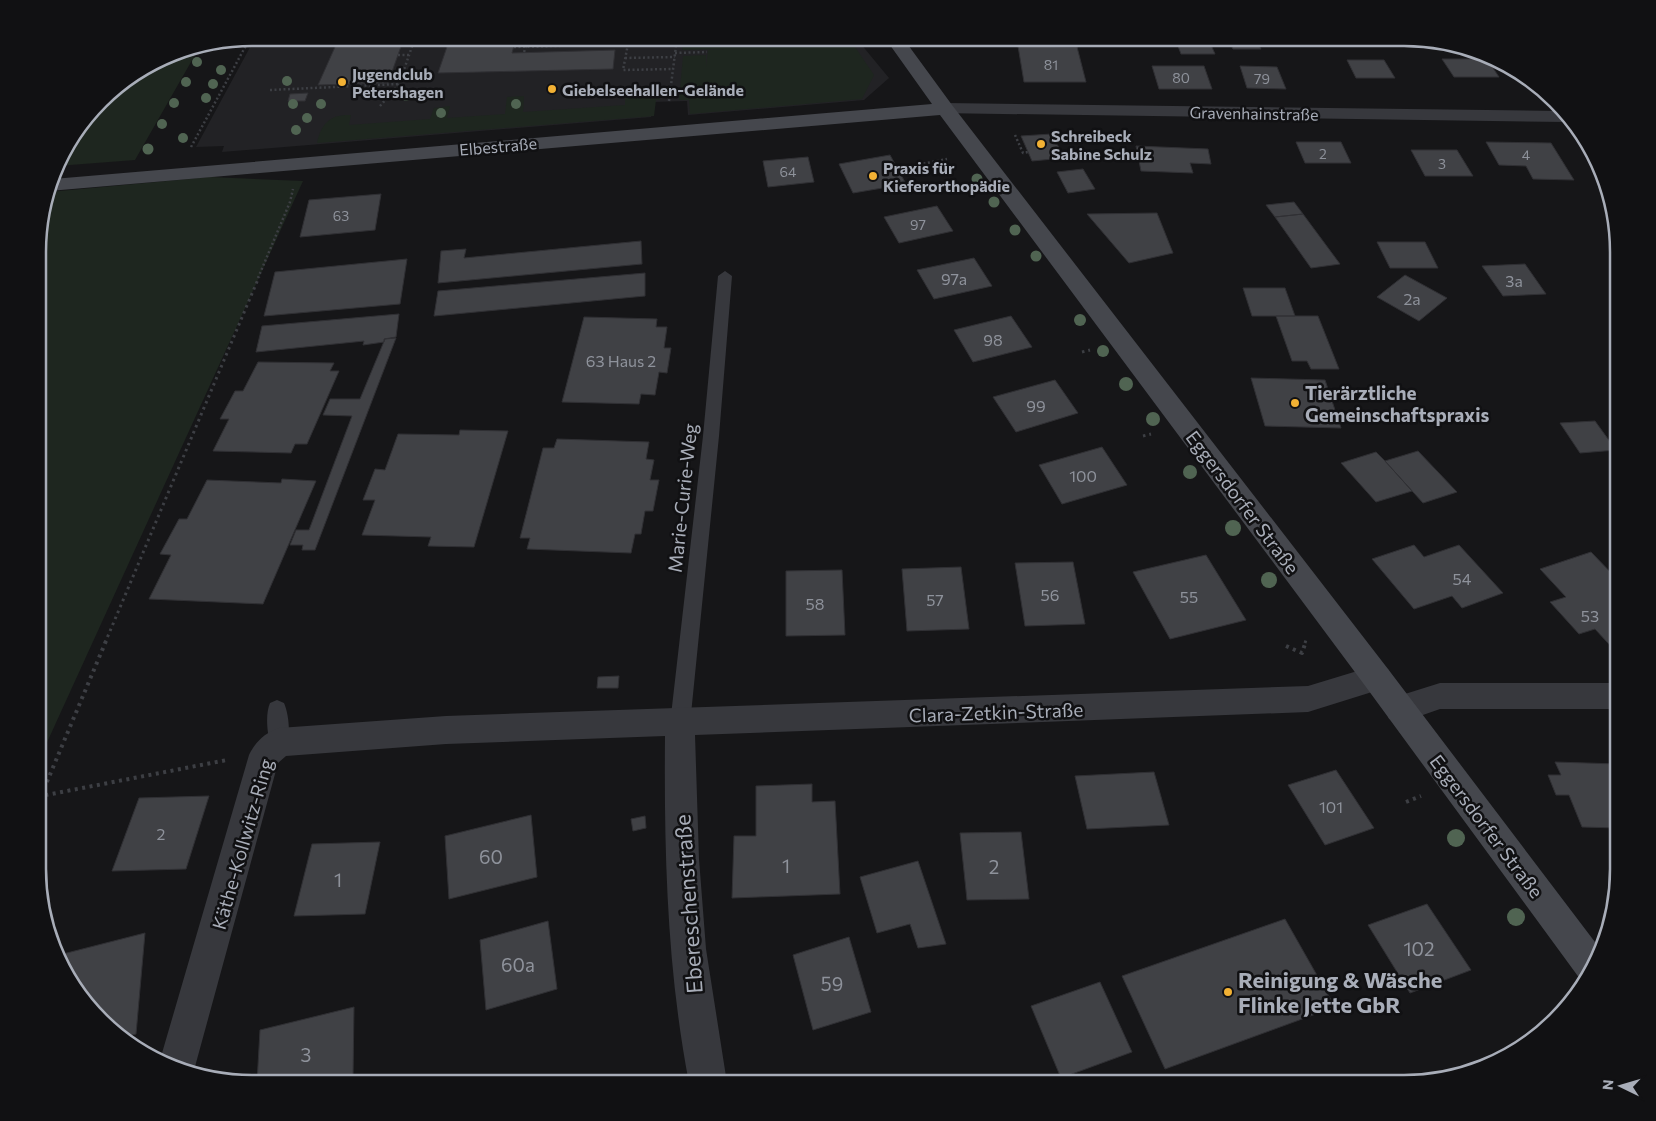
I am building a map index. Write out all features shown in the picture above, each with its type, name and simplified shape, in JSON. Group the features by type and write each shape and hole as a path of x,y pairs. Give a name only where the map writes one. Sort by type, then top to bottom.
{"street":[{"name":"Eggersdorfer Straße","path":"900,46 945,110 1377,678 1588,962"},
{"name":"Gravenhainstraße","path":"945,110 1560,117"},
{"name":"Elbestraße","path":"58,183 945,110"},
{"name":"Clara-Zetkin-Straße","path":"611,724 680,724 1308,700 1377,678"},
{"path":"1400,709 1440,696 1610,696"},
{"name":"Käthe-Kollwitz-Ring","path":"178,1061 272,748 446,730 611,724"},
{"name":"Ebereschenstraße","path":"680,724 680,857 699,1043 706,1075"}],"lane":[{"name":"Marie-Curie-Weg","path":"680,724 711,436 725,276"},
{"path":"272,748 277,709"}],"path":[{"path":"190,149 245,46"},
{"path":"380,106 399,84 412,46"},
{"path":"517,46 514,47 526,46 524,52"},
{"path":"628,46 623,70 673,69"},
{"path":"670,101 676,46"},
{"path":"675,53 707,52"},
{"path":"398,55 409,54"},
{"path":"625,58 675,57"},
{"path":"270,90 336,85 399,84"},
{"path":"1016,136 1023,153 1028,152"},
{"path":"897,169 945,160"},
{"path":"46,784 286,212 293,187"},
{"path":"1082,352 1090,350"},
{"path":"1143,436 1151,434"},
{"path":"1286,646 1302,653 1306,636"},
{"path":"46,795 243,756 272,748"},
{"path":"1406,802 1427,794"}],"shaded area":[{"name":"Giebelseehallen-Gelände","path":"251,46 863,46 889,78 864,100 688,115 687,101 653,102 651,117 222,152 224,146 196,147"},
{"path":"682,46 854,46 874,75 862,99 690,114 689,100 679,100 683,56 706,55 706,67 708,50 725,49 682,50"},
{"path":"196,54 135,160 65,165 81,138 97,116 116,97 161,67"},
{"path":"661,86 660,100 656,100 654,116 317,143 321,130 332,118 337,116 351,115 349,125 430,119 434,108 450,106 447,118 505,114 507,97 524,96 523,112 625,105 625,88"},
{"path":"210,177 303,181 46,745 46,252 50,212 55,191"}],"building":[{"path":"335,46 401,46 388,83 318,85"},
{"path":"447,46 514,46 512,53 615,50 613,69 438,73"},
{"path":"1018,46 1077,47 1086,82 1024,82"},
{"path":"1178,46 1212,46 1215,54 1181,54"},
{"path":"1231,46 1259,46 1261,49 1233,49"},
{"path":"1442,59 1475,59 1491,65 1499,77 1454,77"},
{"path":"1347,60 1384,60 1395,78 1356,78"},
{"path":"1152,66 1204,66 1212,89 1159,89"},
{"path":"1240,66 1277,67 1286,89 1247,88"},
{"path":"308,93 305,101 288,101 290,94"},
{"name":"Schreibeck Sabine Schulz","path":"1052,134 1064,158 1032,161 1021,136"},
{"path":"1296,142 1341,142 1351,163 1305,163"},
{"path":"1486,142 1551,143 1574,180 1533,179 1526,166 1499,165"},
{"path":"1136,146 1208,149 1211,164 1190,163 1193,173 1141,171"},
{"path":"1411,150 1457,150 1473,176 1425,176"},
{"name":"Praxis für Kieferorthopädie","path":"890,155 906,184 853,193 839,164"},
{"path":"808,157 814,182 768,187 763,161"},
{"path":"1083,169 1095,189 1068,193 1057,172"},
{"path":"381,194 375,230 300,237 309,200"},
{"path":"1294,202 1303,214 1275,217 1266,205"},
{"path":"937,206 953,231 899,243 884,217"},
{"path":"1157,213 1173,253 1129,263 1087,214"},
{"path":"1303,214 1340,264 1311,268 1275,217"},
{"path":"641,241 642,264 438,283 441,251 466,249 464,258"},
{"path":"1377,242 1425,242 1438,268 1390,268"},
{"path":"974,258 992,286 934,299 917,270"},
{"path":"407,259 400,304 264,316 275,272"},
{"path":"1525,264 1546,294 1503,296 1482,266"},
{"path":"645,273 645,296 434,316 438,291"},
{"path":"1405,275 1447,298 1419,321 1377,297"},
{"path":"1243,288 1285,288 1295,316 1252,316"},
{"path":"399,314 396,337 384,339 384,342 363,345 364,341 256,352 262,326"},
{"path":"1011,316 1032,347 973,362 954,330"},
{"path":"1276,316 1318,316 1339,369 1311,369 1307,361 1292,361"},
{"path":"584,317 657,319 656,327 667,327 664,348 671,348 667,373 659,372 655,395 641,394 639,404 562,402"},
{"path":"396,338 315,550 302,550 303,545 290,545 296,530 309,530 352,416 323,415 330,399 360,399 385,339"},
{"path":"258,362 334,363 330,371 339,371 307,444 295,444 291,453 213,451 229,419 220,419 235,391 243,391"},
{"name":"Tierärztliche Gemeinschaftspraxis","path":"1251,378 1325,380 1341,428 1265,426"},
{"path":"1055,380 1078,413 1016,432 993,397"},
{"path":"1595,421 1610,442 1610,450 1580,453 1560,423"},
{"path":"460,430 508,431 474,547 428,546 431,537 362,535 375,500 363,500 375,469 385,470 398,434 459,435"},
{"path":"557,439 649,442 646,459 654,460 650,480 659,480 653,511 645,511 641,534 635,534 631,553 527,549 530,538 520,538 543,448 554,448"},
{"path":"1102,447 1127,485 1062,504 1039,465"},
{"path":"1418,451 1457,492 1423,503 1385,461"},
{"path":"1376,452 1412,491 1376,502 1341,463"},
{"path":"282,479 316,481 263,604 149,599 171,555 160,554 179,519 187,519 207,480 281,483"},
{"path":"1414,545 1424,557 1459,545 1503,593 1462,608 1452,596 1414,609 1372,559"},
{"path":"1591,552 1610,572 1610,645 1595,629 1579,634 1550,602 1566,597 1540,569"},
{"path":"1206,555 1246,620 1170,639 1133,572"},
{"path":"1073,562 1085,624 1025,626 1015,563"},
{"path":"961,567 969,629 907,631 902,569"},
{"path":"842,570 845,635 786,636 786,571"},
{"path":"619,676 618,688 597,688 598,677"},
{"path":"1555,762 1610,764 1610,828 1582,827 1569,795 1556,795 1548,775 1561,775"},
{"path":"1336,770 1374,828 1325,845 1288,785"},
{"path":"1154,772 1169,825 1087,829 1075,776"},
{"path":"812,784 812,802 835,801 840,894 732,898 734,836 756,836 756,786"},
{"path":"209,796 186,869 112,871 139,798"},
{"path":"531,815 537,877 449,899 445,836"},
{"path":"645,816 646,828 633,831 631,819"},
{"path":"1021,832 1029,899 967,900 960,833"},
{"path":"380,842 365,914 294,916 312,844"},
{"path":"918,861 946,944 918,948 910,924 877,933 860,877"},
{"path":"1427,904 1471,970 1410,993 1368,925"},
{"name":"Reinigung & Wäsche Flinke Jette GbR","path":"1285,919 1335,1007 1165,1069 1122,976"},
{"path":"548,921 557,989 486,1010 480,940"},
{"path":"145,933 136,1034 131,1035 116,1024 97,1005 74,972 64,954"},
{"path":"849,937 871,1012 813,1030 793,955"},
{"path":"1100,982 1132,1052 1069,1075 1060,1075 1031,1006"},
{"path":"354,1007 353,1075 257,1075 260,1030"}],"place":[{"name":"Jugendclub Petershagen","path":"342,82"},
{"name":"Giebelseehallen-Gelände","path":"552,89"},
{"name":"Schreibeck Sabine Schulz","path":"1041,144"},
{"name":"Praxis für Kieferorthopädie","path":"873,176"},
{"name":"Tierärztliche Gemeinschaftspraxis","path":"1295,403"},
{"name":"Reinigung & Wäsche Flinke Jette GbR","path":"1228,992"}]}
